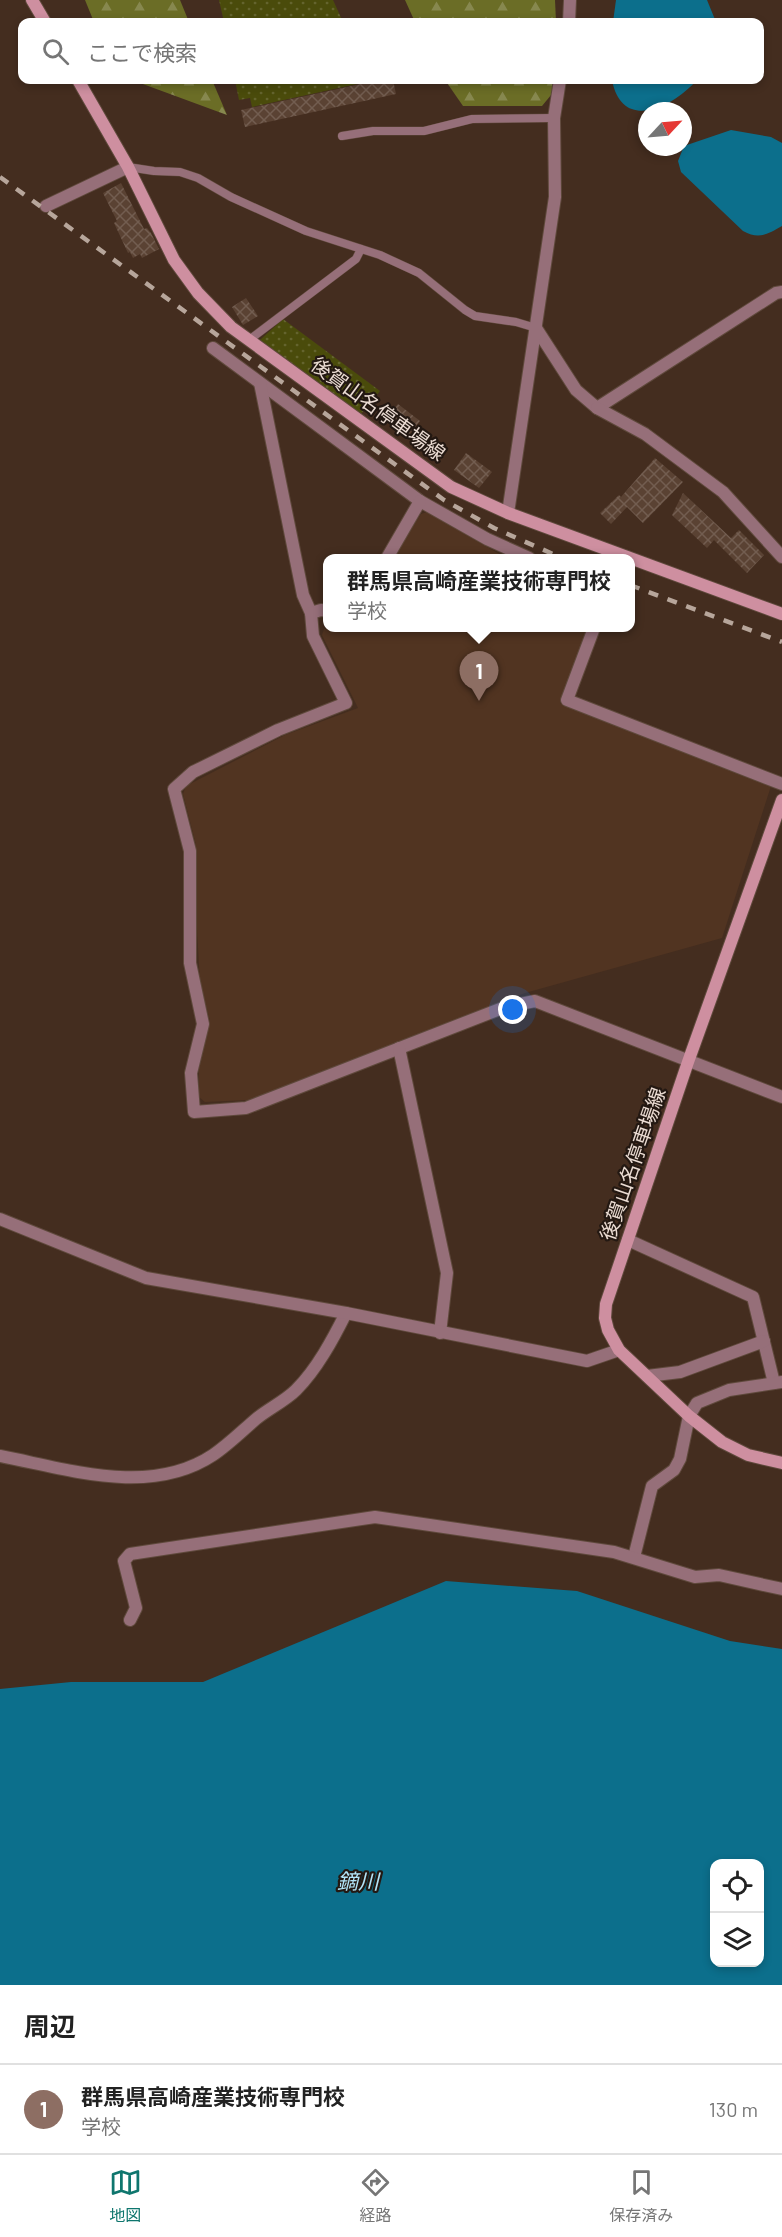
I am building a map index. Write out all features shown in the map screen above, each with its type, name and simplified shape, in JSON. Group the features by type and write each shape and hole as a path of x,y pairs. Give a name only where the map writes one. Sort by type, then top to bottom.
{"main road":[{"path":"33,0 43,18"},
{"name":"後賀山名停車場線","path":"80,84 128,167 174,260 198,293 231,327 451,487 508,513 619,554"},
{"name":"後賀山名停車場線","path":"635,560 782,614"},
{"name":"後賀山名停車場線","path":"782,800 688,1062 606,1304 605,1318 608,1330 619,1350 689,1416 722,1442 748,1455 782,1463"}],"street":[{"path":"568,18 570,0"},
{"path":"508,513 555,197 554,118 559,84"},
{"path":"46,206 128,167"},
{"path":"597,408 776,293 781,294"},
{"path":"536,328 576,390 597,408 645,434 723,492 782,557"},
{"path":"213,348 420,501 487,539 520,554"},
{"path":"260,382 303,595 311,613 313,636 346,703 278,730 193,772 174,789 190,850 190,963 203,1024 191,1072 194,1112 246,1108 504,1007 535,1001 782,1097"},
{"path":"389,554 420,501"},
{"path":"311,613 323,610"},
{"path":"592,632 567,700 782,784"},
{"path":"399,1048 447,1273 440,1333"},
{"path":"0,1219 146,1278 346,1313 587,1361 619,1350"},
{"path":"628,1240 753,1297 778,1383 729,1390 697,1403 689,1416 680,1459 674,1470 652,1486 634,1557"},
{"path":"0,1456 106,1477 147,1477 188,1468 213,1455 262,1414 296,1390 328,1348 346,1313"},
{"path":"646,1376 680,1372 764,1341"},
{"path":"130,1620 136,1608 124,1561 130,1554 375,1517 614,1552 695,1577 719,1575 782,1589"}],"lane":[{"path":"342,136 373,131 424,131 472,119 554,118"},
{"path":"128,167 180,172 198,178 306,231 380,255 419,273 475,316 516,322 536,328"},
{"path":"249,340 356,259 361,249"}],"shaded area":[{"path":"219,0 333,0 341,18 223,18"},
{"path":"236,84 357,84 252,107 250,98 239,100"},
{"path":"283,319 380,391 361,414 260,340"},
{"path":"427,512 499,554 396,554 421,514"},
{"path":"323,632 587,632 560,703 771,786 722,938 525,993 248,1100 205,1102 199,1097 199,1068 210,1021 200,983 196,912 196,845 183,794 186,786 285,735 358,708 322,635"}],"green space":[{"path":"85,0 180,0 187,18 92,18"},
{"path":"405,0 555,0 556,18 413,18"},
{"path":"143,84 214,84 227,115"},
{"path":"448,84 560,84 542,106 463,106"}],"water":[{"path":"616,0 707,0 714,18 614,18"},
{"path":"614,84 693,84 669,102 638,102 638,110 626,106 618,96"},
{"path":"731,130 771,137 782,143 782,226 759,235 743,231 681,172 678,161 680,156 692,156 692,143"},
{"name":"鏑川","path":"446,1581 577,1591 730,1641 782,1649 782,1985 0,1985 0,1689 71,1682 203,1682"}],"building":[{"path":"361,84 394,84 396,94 245,127 241,110"},
{"path":"121,183 144,229 147,228 151,233 159,249 142,258 140,254 133,258 130,252 128,253 114,223 117,221 103,193"},
{"path":"246,298 258,316 243,325 232,307"},
{"path":"398,404 420,421 408,436 386,419"},
{"path":"466,453 492,472 479,488 454,470"},
{"path":"655,458 683,482 643,523 627,507 611,524 600,513 619,495 621,497"},
{"path":"683,493 731,538 739,530 764,555 747,573 714,540 707,548 672,515"}],"railway":[{"path":"0,177 444,500 494,528 553,554"},
{"path":"635,587 782,642"}],"place":[{"name":"群馬県高崎産業技術専門校","path":"479,701"}]}
